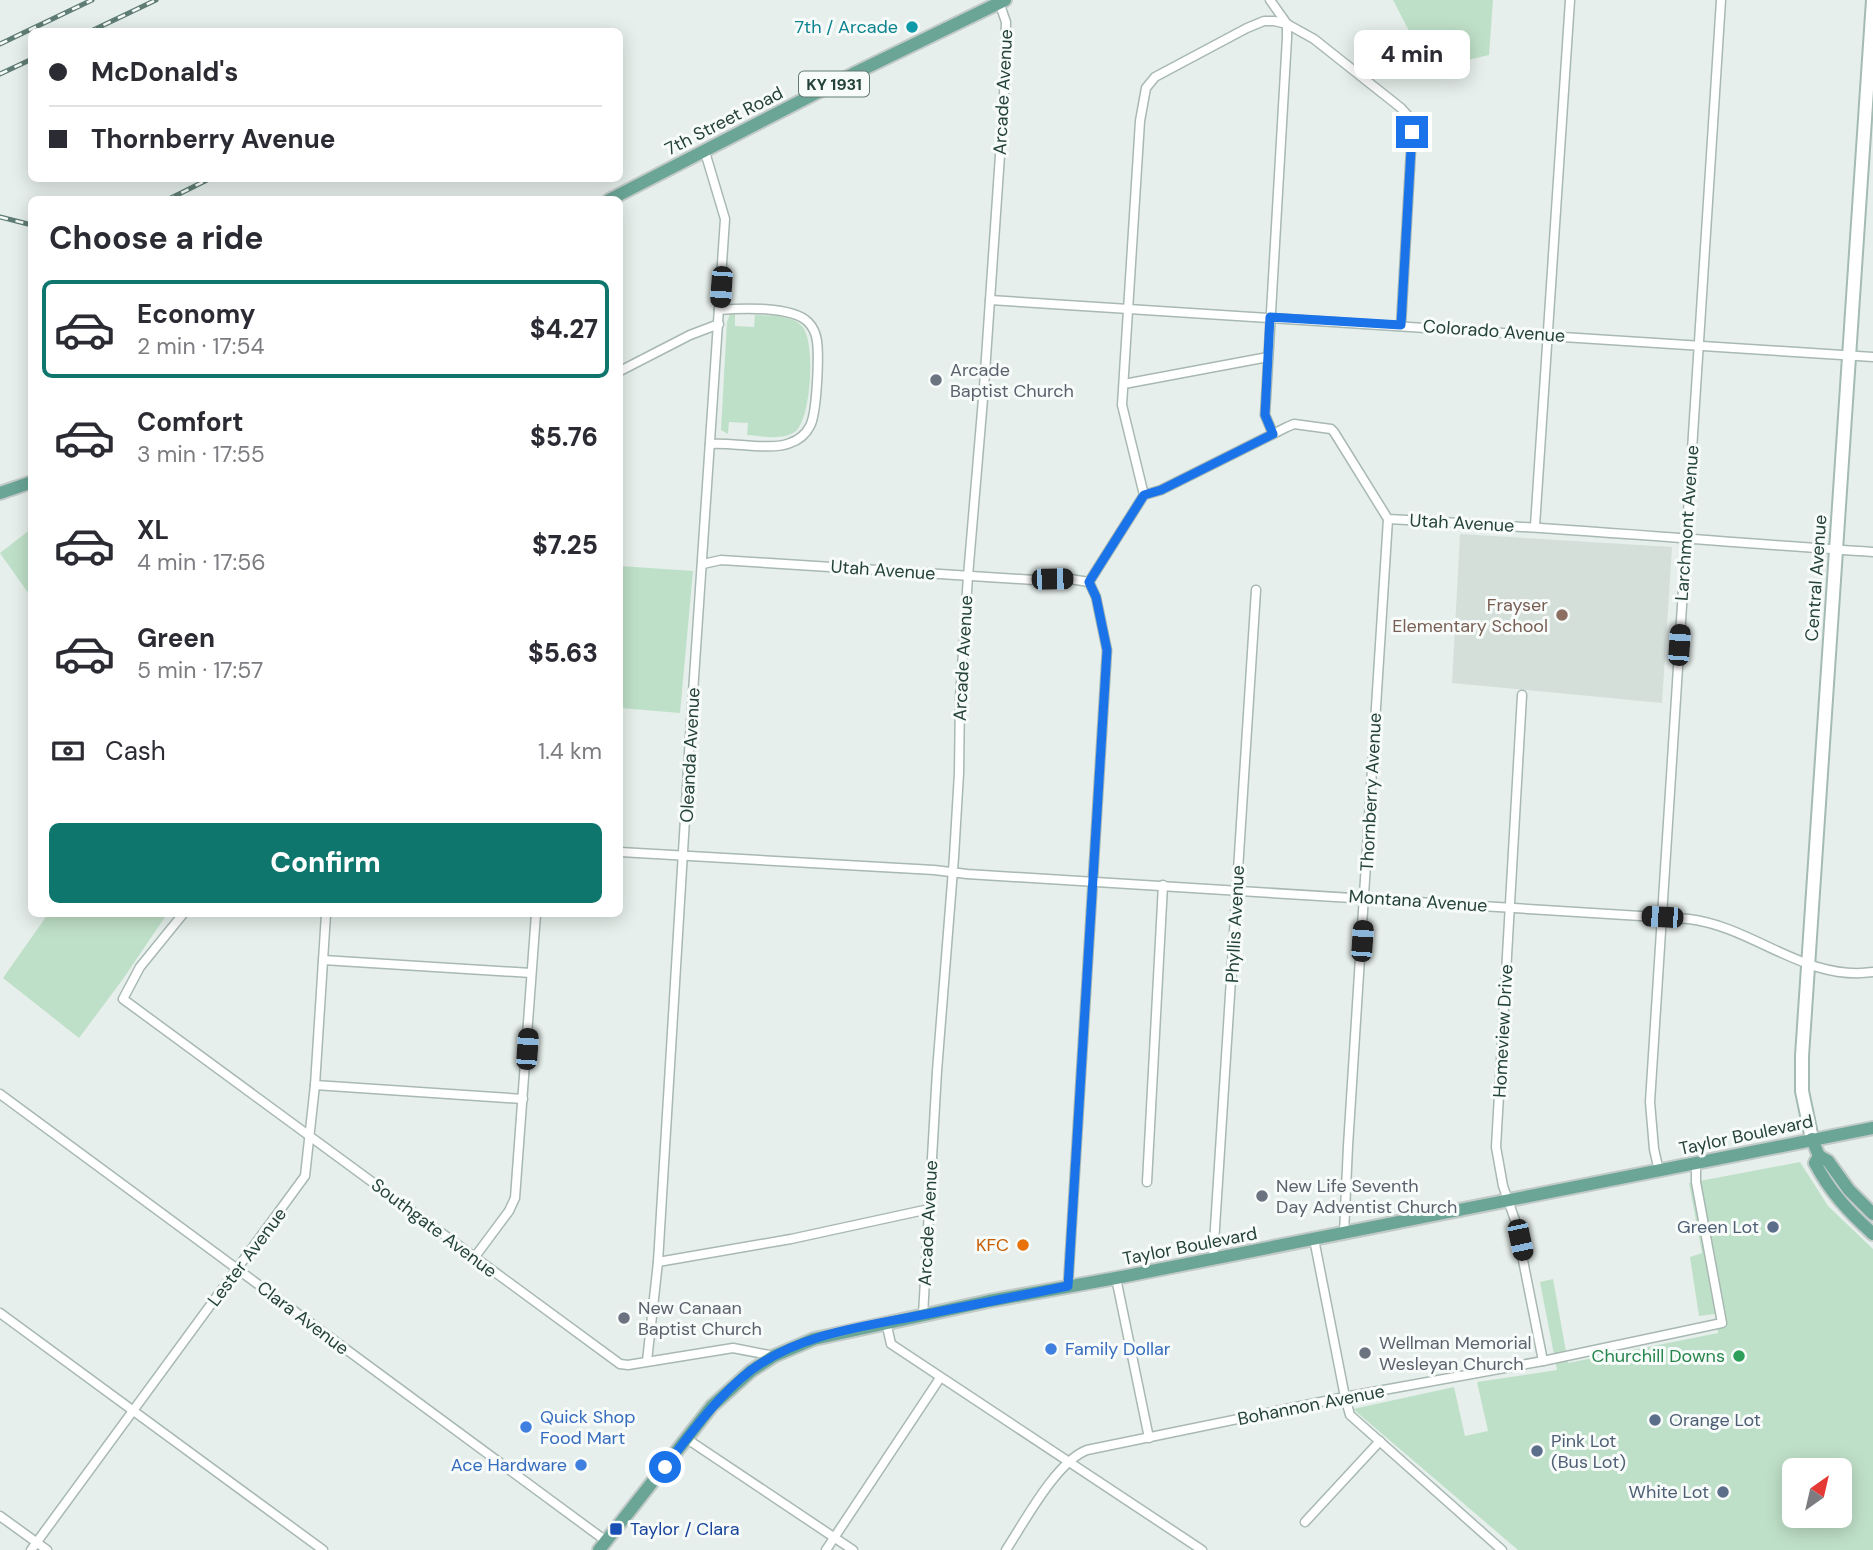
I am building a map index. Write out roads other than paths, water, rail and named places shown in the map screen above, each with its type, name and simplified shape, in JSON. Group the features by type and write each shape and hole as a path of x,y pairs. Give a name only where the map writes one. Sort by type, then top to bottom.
{"main road":[{"name":"7th Street Road","path":"617,196 853,74 1002,1"},
{"path":"0,493 28,483"},
{"name":"Taylor Boulevard","path":"602,1546 712,1406 751,1371 774,1356 814,1339 886,1322 1873,1128"},
{"name":"Central Avenue","path":"1812,1139 1819,1156 1828,1161 1849,1191 1873,1214"},
{"name":"Central Avenue","path":"1819,1156 1815,1164 1834,1196 1873,1234"}],"street":[{"path":"1269,0 1287,24 1314,40 1401,108 1411,124 1401,325"},
{"path":"1535,526 1570,0"},
{"name":"Larchmont Avenue","path":"1659,1171 1654,1149 1650,1102 1721,0"},
{"name":"Central Avenue","path":"1812,1139 1802,1090 1808,965 1873,0"},
{"name":"Arcade Avenue","path":"923,1315 953,872 968,576 990,300 1006,22 1002,1"},
{"path":"1068,1286 1107,650 1096,597 1089,582 1144,495 1122,405 1140,121 1146,88 1155,77 1264,21 1287,24"},
{"path":"1273,434 1265,415 1287,24"},
{"name":"Oleanda Avenue","path":"647,1361 658,1262 725,219 705,152"},
{"name":"Colorado Avenue","path":"990,300 1873,357"},
{"path":"710,444 727,442 773,446 790,443 809,428 814,413 817,342 807,321 791,313 719,310"},
{"path":"623,369 719,324"},
{"path":"1124,384 1268,357"},
{"name":"Utah Avenue","path":"1144,495 1161,490 1294,424 1331,429 1388,519 1535,526 1685,540 1873,552"},
{"name":"Thornberry Avenue","path":"1345,1233 1348,1146 1388,519"},
{"name":"Utah Avenue","path":"703,564 721,560 1089,582"},
{"name":"Phyllis Avenue","path":"1213,1259 1256,590"},
{"name":"Homeview Drive","path":"1522,695 1496,1147 1501,1176 1518,1232 1543,1361"},
{"name":"Montana Avenue","path":"623,852 1511,906 1704,921 1727,927 1808,965 1842,973 1873,972"},
{"path":"1147,1182 1163,886"},
{"name":"Southgate Avenue","path":"181,917 140,967 123,999 620,1364 628,1365 733,1348 774,1356"},
{"name":"Lester Avenue","path":"34,1546 305,1176 315,1085 326,917"},
{"path":"474,1258 509,1211 515,1198 536,917"},
{"path":"323,960 531,973"},
{"path":"315,1085 523,1099"},
{"name":"Clara Avenue","path":"0,1094 238,1269 602,1546"},
{"name":"Bohannon Avenue","path":"1067,1462 1087,1450 1345,1397 1543,1361 1722,1323 1696,1182 1696,1163"},
{"path":"658,1262 791,1239 929,1209"},
{"path":"1314,1239 1350,1415 1502,1550"},
{"path":"1116,1278 1149,1438"},
{"path":"0,1313 323,1550"},
{"path":"886,1322 891,1344 1189,1546 1202,1550"},
{"path":"826,1550 940,1378"},
{"path":"687,1439 853,1550"},
{"path":"1305,1522 1380,1441"},
{"path":"1006,1550 1067,1462"},
{"path":"0,1516 34,1546 47,1550"}],"railway":[{"path":"33,28 92,0"},
{"path":"97,28 156,0"},
{"path":"0,44 28,31"},
{"path":"0,74 28,61"},
{"path":"175,196 203,182"},
{"path":"0,217 28,224"}],"place":[{"name":"7th / Arcade","path":"912,27"},
{"name":"Arcade Baptist Church","path":"936,380"},
{"name":"Frayser Elementary School","path":"1562,615"},
{"name":"New Life Seventh Day Adventist Church","path":"1262,1196"},
{"name":"Green Lot","path":"1773,1227"},
{"name":"KFC","path":"1023,1245"},
{"name":"New Canaan Baptist Church","path":"624,1318"},
{"name":"Family Dollar","path":"1051,1349"},
{"name":"Wellman Memorial Wesleyan Church","path":"1365,1353"},
{"name":"Churchill Downs","path":"1739,1356"},
{"name":"Orange Lot","path":"1655,1420"},
{"name":"Quick Shop Food Mart","path":"526,1427"},
{"name":"Pink Lot (Bus Lot)","path":"1537,1451"},
{"name":"Ace Hardware","path":"581,1465"},
{"name":"White Lot","path":"1723,1492"},
{"name":"Taylor / Clara","path":"616,1529"}]}
